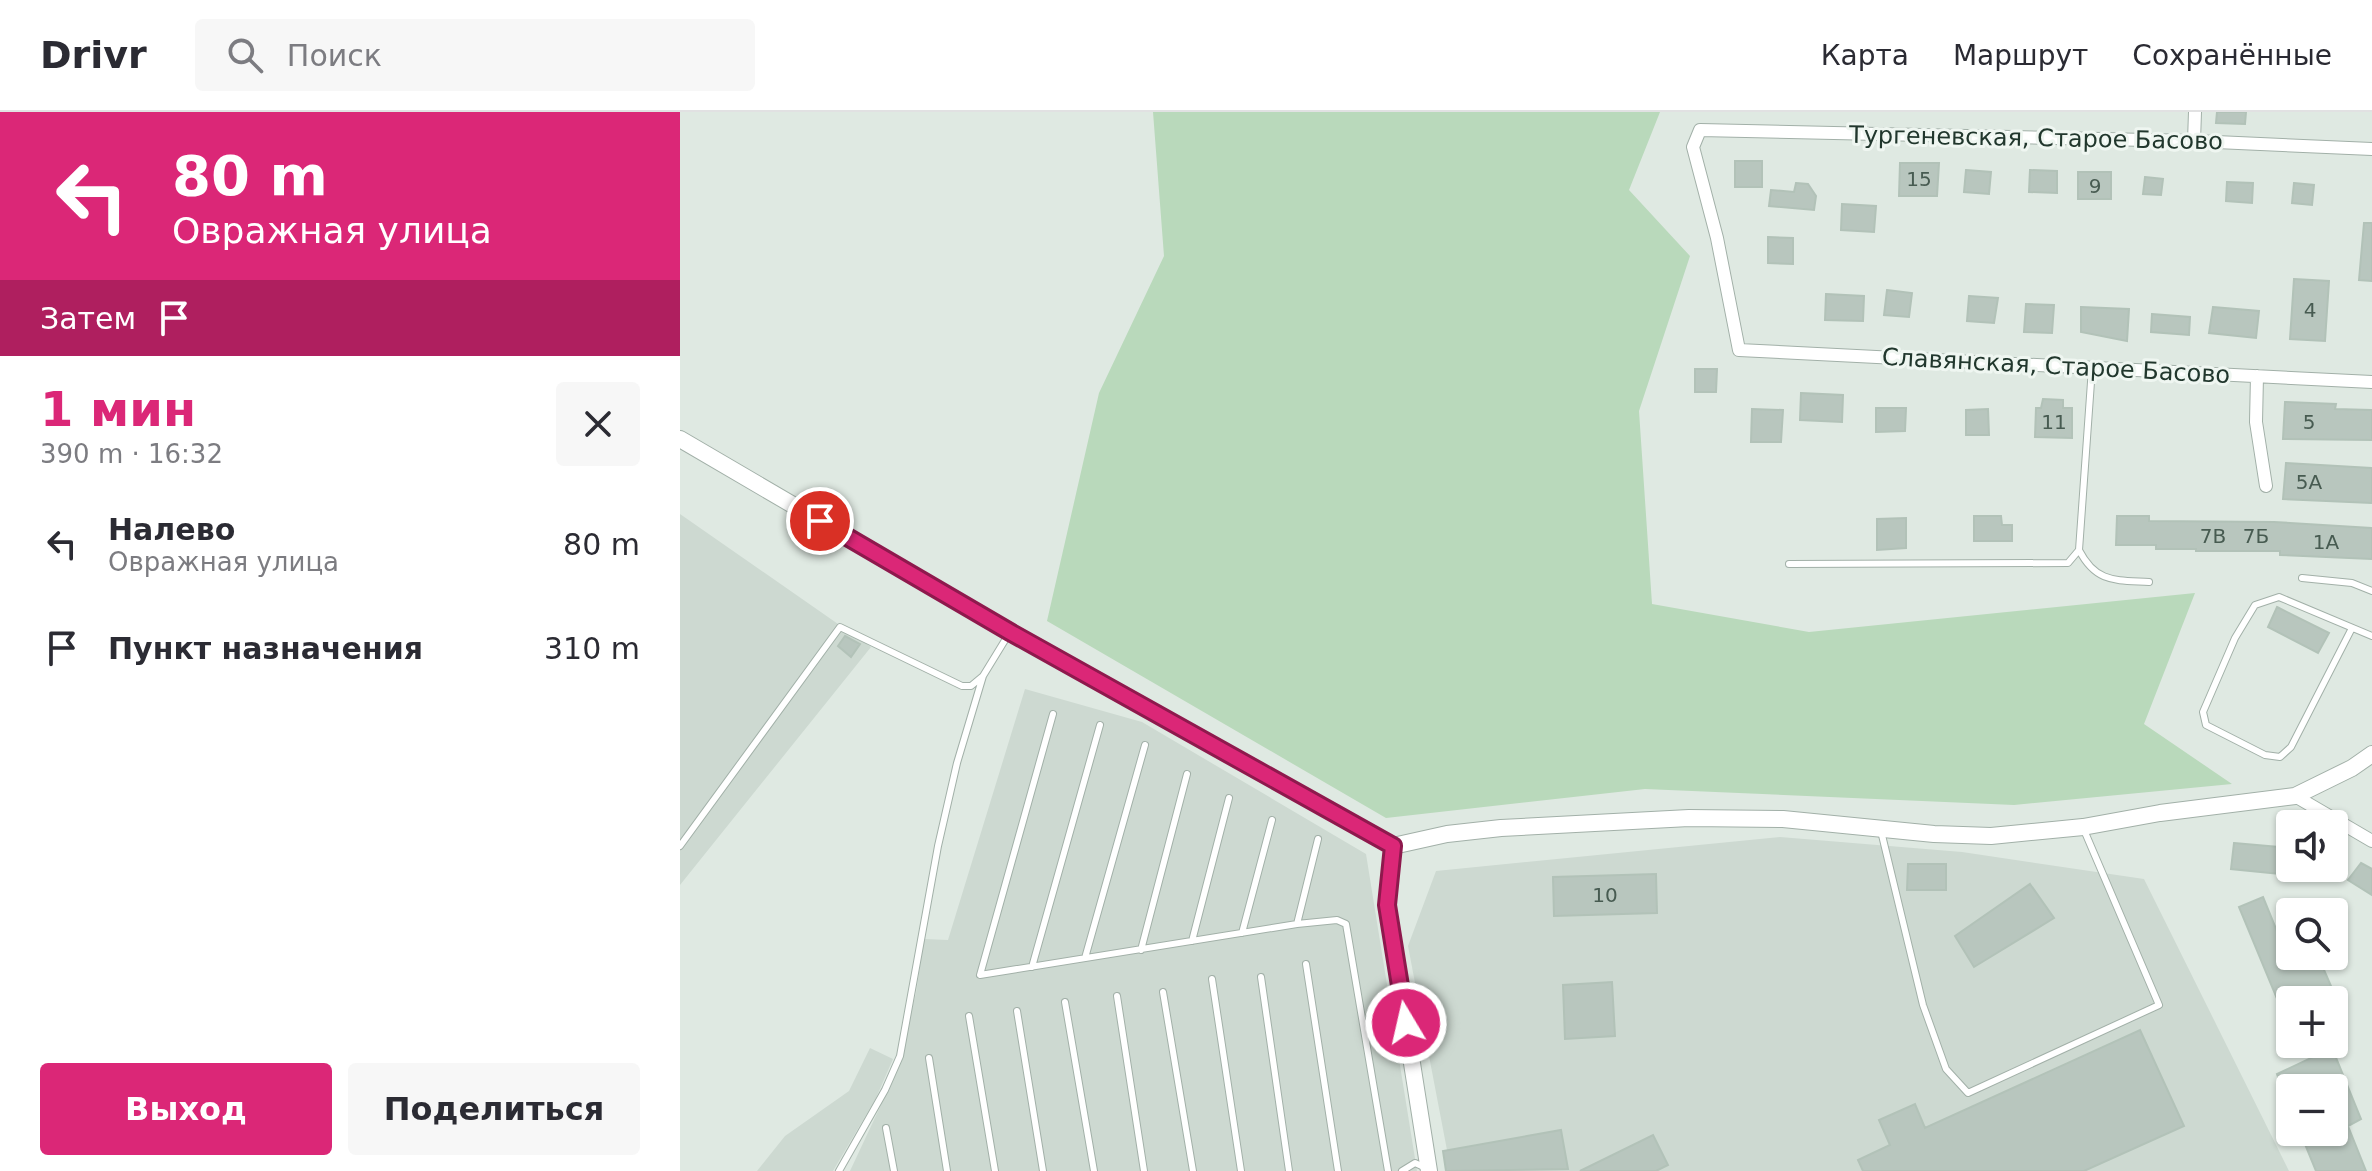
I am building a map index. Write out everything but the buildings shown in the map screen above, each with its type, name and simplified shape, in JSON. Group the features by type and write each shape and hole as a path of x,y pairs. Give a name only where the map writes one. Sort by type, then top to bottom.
{"street":[{"path":"2194,141 2195,112"},
{"name":"Тургеневская, Старое Басово","path":"1739,350 1717,238 1693,147 1700,130 2194,141 2372,149"},
{"name":"Славянская, Старое Басово","path":"1739,350 2372,382"},
{"path":"2257,376 2256,422 2266,486"},
{"path":"680,439 1010,632 1393,846 1447,834 1501,828 1689,818 1783,819 1934,834 1991,836 2083,827 2160,813 2295,796 2352,768 2372,754"},
{"path":"2295,796 2372,841"},
{"path":"1393,846 1387,905 1429,1170"}],"lane":[{"path":"2092,368 2079,550 2088,567 2108,579 2149,582"},
{"path":"1789,564 2068,563 2079,550"},
{"path":"2302,578 2352,583 2372,591"},
{"path":"2352,628 2291,747 2280,757 2265,755 2206,725 2203,712 2235,638 2255,605 2279,597 2372,636"},
{"path":"680,846 840,627 962,686 971,686 983,676"},
{"path":"839,1171 885,1090 900,1056 938,846 957,763 983,676 1010,632"},
{"path":"1053,714 980,975 1297,924 1337,920 1346,924 1388,1171"},
{"path":"1032,967 1100,725"},
{"path":"1085,958 1145,745"},
{"path":"1141,950 1187,774"},
{"path":"1192,941 1229,798"},
{"path":"1242,933 1272,820"},
{"path":"1881,829 1923,1005 1946,1069 1968,1093 2159,1005 2083,827"},
{"path":"1297,924 1318,839"},
{"path":"1306,964 1338,1171"},
{"path":"1261,977 1289,1171"},
{"path":"1212,979 1241,1171"},
{"path":"1163,992 1193,1171"},
{"path":"1117,996 1144,1171"},
{"path":"1065,1002 1094,1171"},
{"path":"1017,1011 1043,1171"},
{"path":"969,1016 995,1171"},
{"path":"929,1058 947,1171"},
{"path":"886,1128 894,1171"},
{"path":"1402,1171 1415,1163 1429,1170"}],"shaded area":[{"path":"680,514 871,647 680,885"},
{"path":"1025,689 1142,722 1366,854 1417,1171 850,1171 895,1075 916,993 924,939 948,940"},
{"path":"1780,837 1962,852 2144,879 2289,1171 1451,1171 1408,946 1436,871"},
{"path":"870,1048 893,1059 876,1098 833,1171 757,1171 785,1136 849,1091"}],"green space":[{"path":"1153,112 1660,112 1629,190 1690,256 1639,411 1652,604 1809,632 2195,593 2144,724 2232,784 2014,805 1645,789 1386,818 1047,621 1099,393 1164,256"}],"route":[{"path":"820,521 1010,632 1393,846 1387,905 1406,1023"}]}
